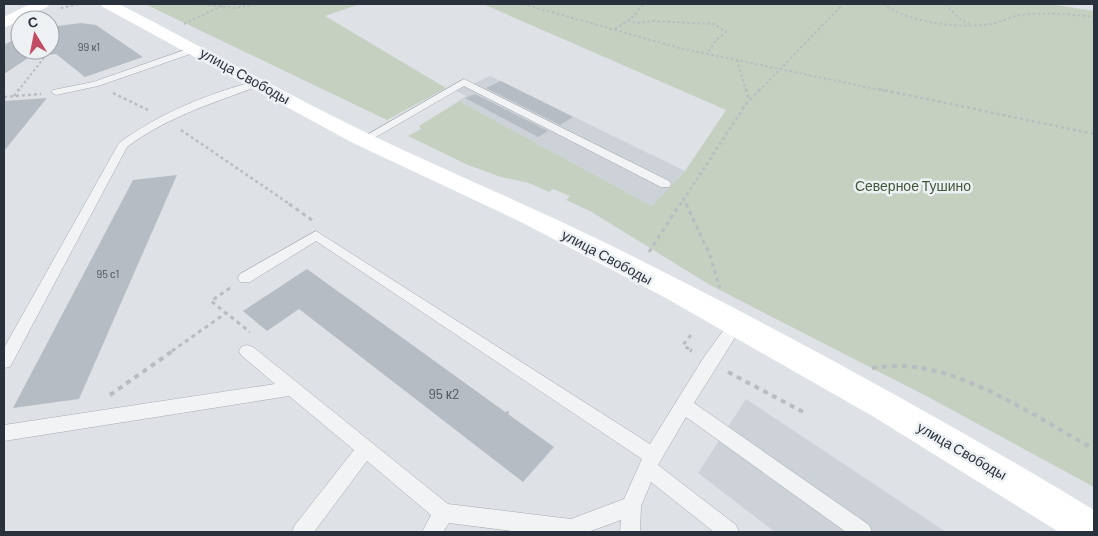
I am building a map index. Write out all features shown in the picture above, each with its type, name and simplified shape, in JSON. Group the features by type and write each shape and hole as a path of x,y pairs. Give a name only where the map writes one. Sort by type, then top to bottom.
{"main road":[{"path":"4,23 42,4"},
{"name":"улица Свободы","path":"108,4 196,49 256,84 365,139 729,309 814,366 992,467 1094,532"}],"lane":[{"path":"56,92 95,84 196,49"},
{"path":"365,139 464,82 665,184"},
{"path":"4,362 123,145 138,133 165,119 256,84"},
{"path":"245,278 316,235 651,462 729,532"},
{"path":"630,532 631,506 651,462 710,362 729,309"},
{"path":"247,351 444,513 571,529 631,506"},
{"path":"4,433 293,388"},
{"path":"683,405 862,532"},
{"path":"302,532 366,449"},
{"path":"432,532 444,513"}],"path":[{"path":"65,8 79,4"},
{"path":"198,4 217,8 250,8 257,4"},
{"path":"166,34 196,17 226,4"},
{"path":"523,4 679,48 1094,134"},
{"path":"614,30 628,20 643,4"},
{"path":"649,252 749,100 843,4"},
{"path":"883,4 898,14 909,18 969,24 997,23 1013,16 1077,14 1094,17"},
{"path":"945,4 959,18 969,24"},
{"path":"628,20 637,23 653,21 665,24 714,24 726,32 716,40 707,54"},
{"path":"13,96 42,60"},
{"path":"737,60 749,100"},
{"path":"95,84 165,119 316,222 316,235"},
{"path":"4,97 56,92"},
{"path":"683,198 696,221 713,261 729,309"},
{"path":"245,278 210,301 260,340 247,351"},
{"path":"72,423 226,313"},
{"path":"691,335 683,345 710,362 804,413"},
{"path":"868,368 904,366 938,373 978,386 1015,404 1094,449"}],"shaded area":[{"path":"490,76 685,171 652,206 459,101 466,96 450,88 473,84"},
{"path":"746,399 946,532 775,532 698,473"}],"green space":[{"path":"145,4 360,4 325,16 446,88 387,120"},
{"name":"Северное Тушино","path":"483,4 1050,4 1094,11 1094,487 930,398 710,285 590,211 566,200 570,196 553,189 549,192 529,183 501,177 468,165 408,136 421,129 419,126 459,101 652,206 685,171 726,110"}],"building":[{"path":"81,23 96,25 143,57 85,77 60,57 60,26"},
{"path":"10,42 10,60 25,60 4,74 4,45"},
{"path":"501,81 573,117 560,125 486,88"},
{"path":"475,94 548,131 538,137 465,98"},
{"path":"47,98 4,151 4,101"},
{"path":"177,175 79,399 13,408 133,180"},
{"path":"307,269 554,447 523,482 299,309 267,331 243,311"}]}
